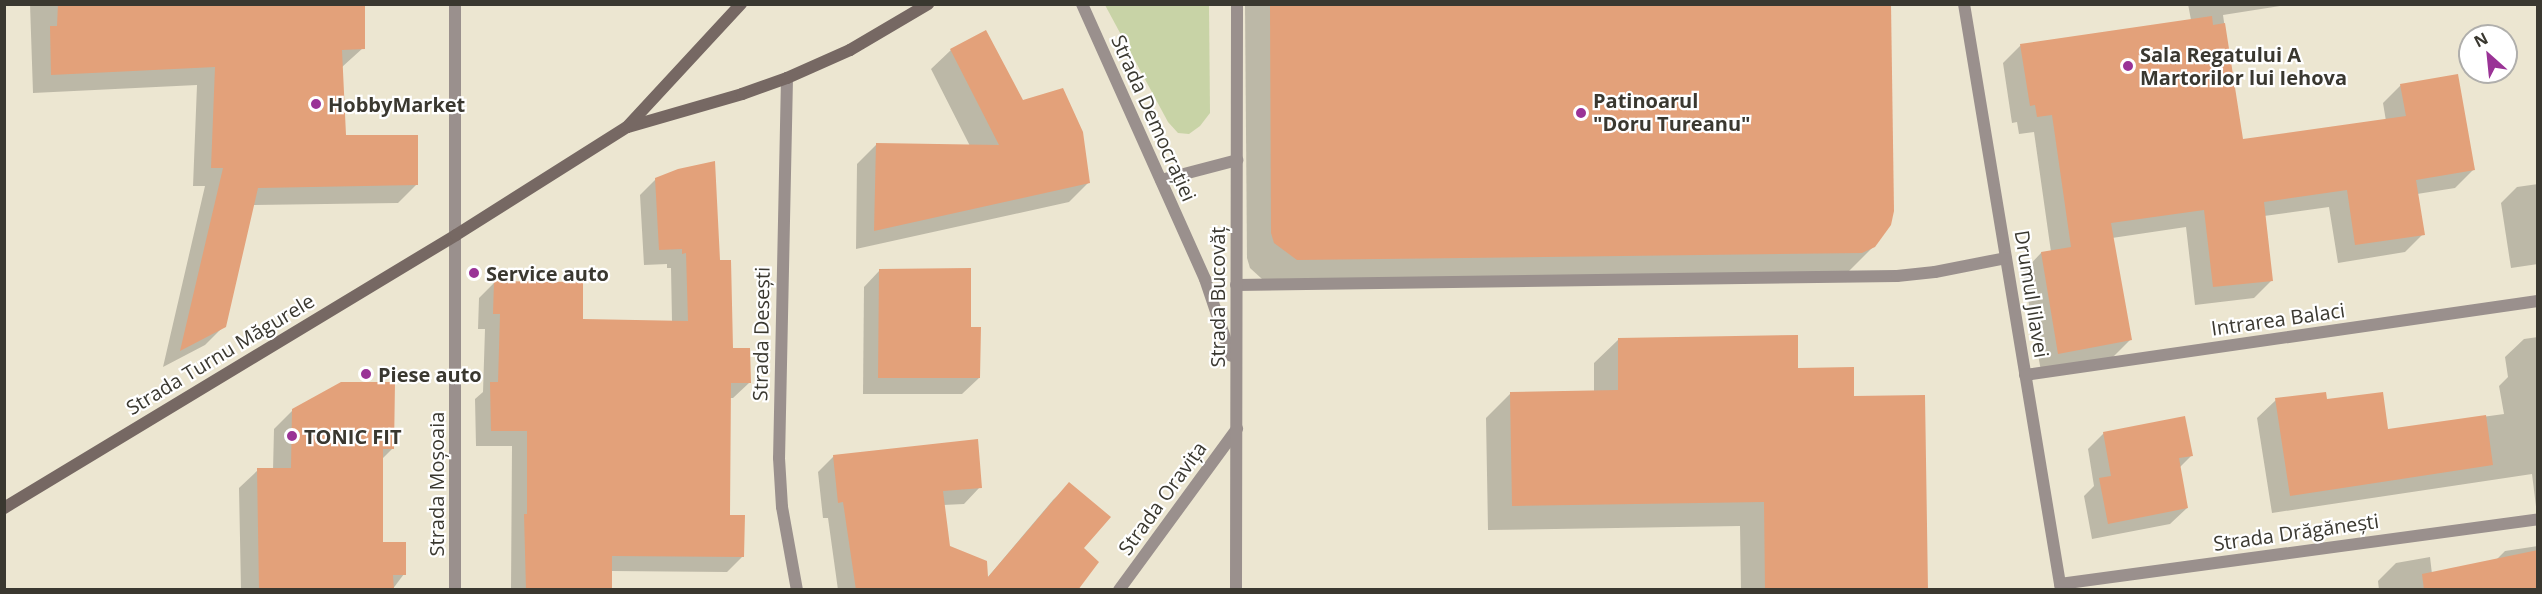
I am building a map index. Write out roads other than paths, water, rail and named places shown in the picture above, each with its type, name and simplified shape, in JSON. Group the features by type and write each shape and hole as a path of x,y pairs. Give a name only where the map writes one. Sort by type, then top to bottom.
{"main road":[{"name":"Strada Turnu Măgurele","path":"4,507 456,235 627,127 741,4"},
{"name":"Strada Turnu Măgurele","path":"627,127 742,94 787,78 850,50 928,4"}],"street":[{"path":"455,4 456,235"},
{"name":"Strada Democrației","path":"1082,4 1217,308 1231,353 1236,383"},
{"name":"Strada Bucovăț","path":"1236,590 1237,4"},
{"name":"Drumul Jilavei","path":"1965,4 2060,587"},
{"name":"Strada Desești","path":"787,78 779,458 782,507 797,590"},
{"path":"1161,180 1237,160"},
{"name":"Strada Moșoaia","path":"455,590 456,235"},
{"path":"1236,285 1897,276 1935,272 2006,258"},
{"name":"Intrarea Balaci","path":"2025,375 2538,302"},
{"name":"Strada Oravița","path":"1119,590 1236,429"},
{"name":"Strada Drăgănești","path":"2060,587 2538,519"}],"place":[{"name":"Sala Regatului A Martorilor lui Iehova","path":"2128,66"},
{"name":"HobbyMarket","path":"316,104"},
{"name":"Patinoarul \"Doru Tureanu\"","path":"1581,113"},
{"name":"Service auto","path":"474,273"},
{"name":"Piese auto","path":"366,374"},
{"name":"TONIC FIT","path":"292,436"}]}
